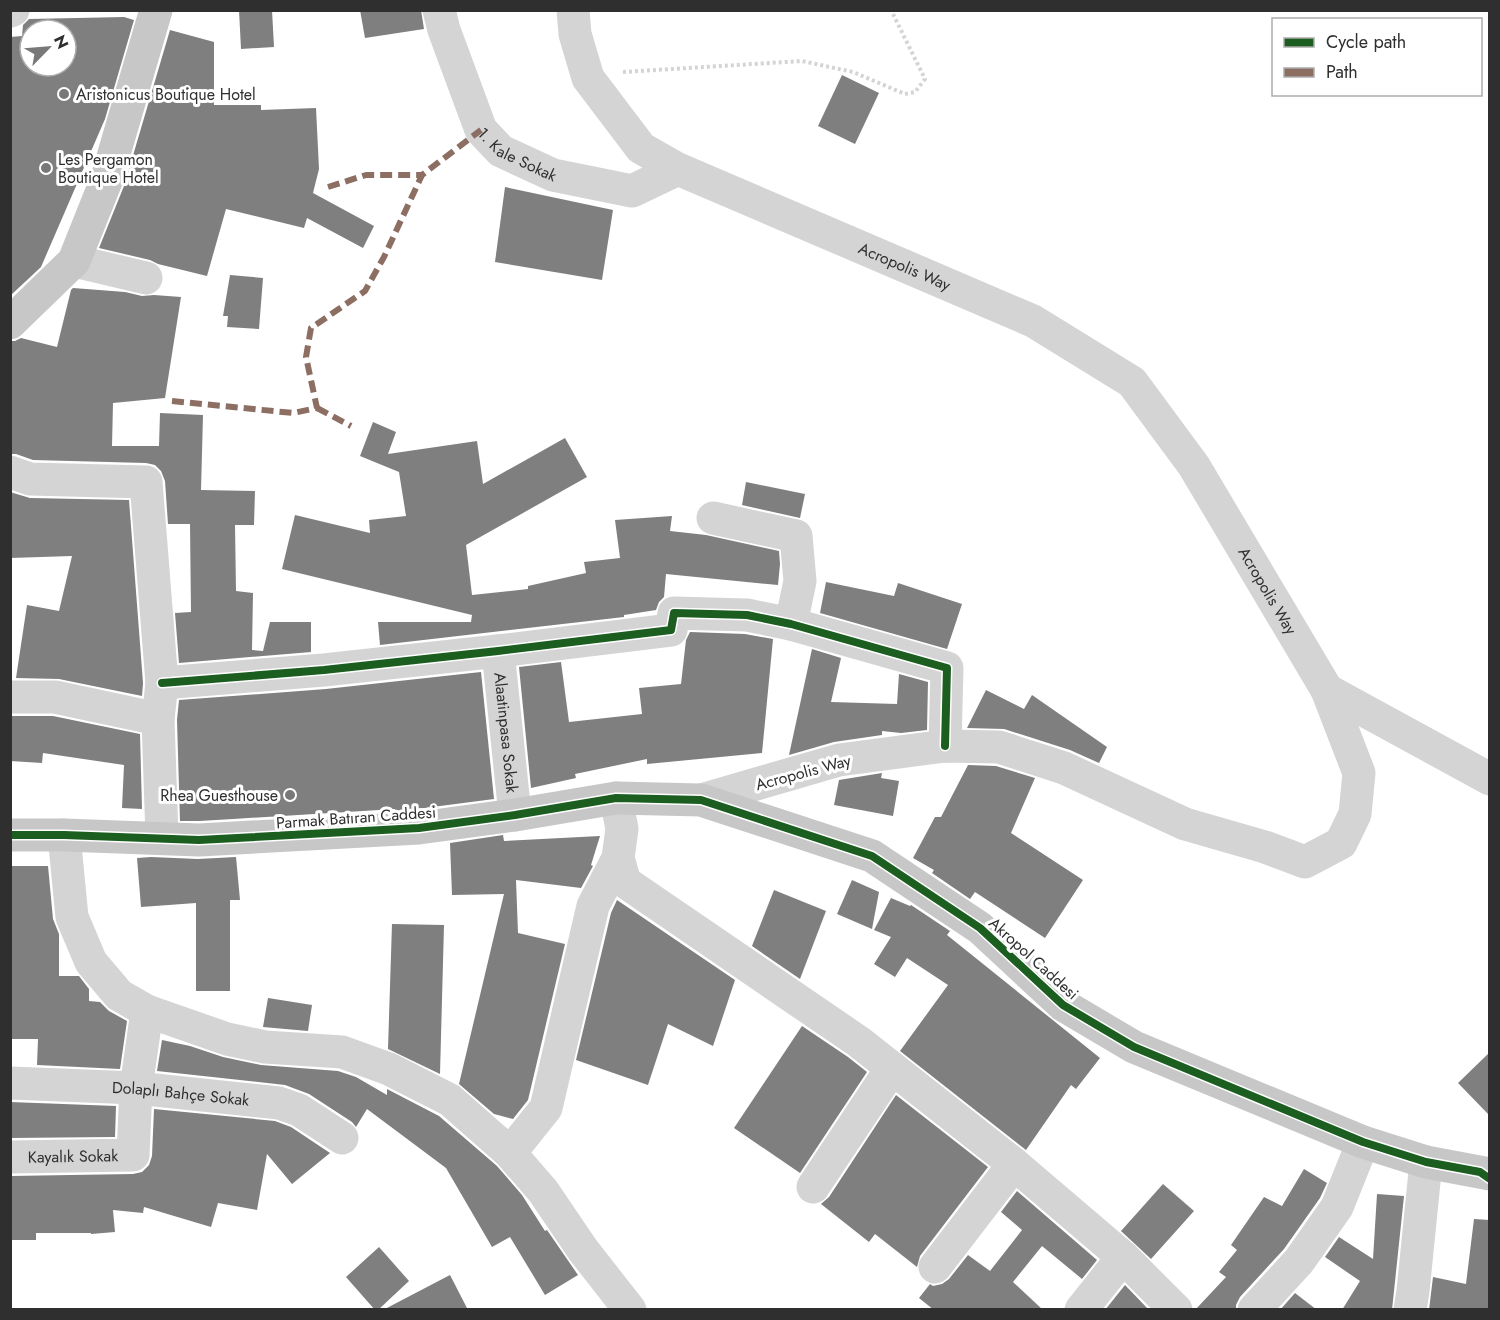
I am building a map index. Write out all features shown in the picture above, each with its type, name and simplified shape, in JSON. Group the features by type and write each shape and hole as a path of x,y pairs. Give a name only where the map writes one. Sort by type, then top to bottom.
{"main road":[{"path":"10,323 74,261 106,181 156,10"},
{"name":"Parmak Batıran Caddesi","path":"12,832 199,840 419,828 515,816 616,798 701,800"},
{"name":"Akropol Caddesi","path":"701,800 872,856 980,928 1063,1005 1134,1047 1363,1142 1426,1162 1486,1175"}],"street":[{"name":"1. Kale Sokak","path":"439,10 444,30 481,130 501,152 554,175 632,191 678,169"},
{"name":"Acropolis Way","path":"573,10 574,34 588,78 641,148 678,169 1033,321 1131,382 1194,466 1327,690 1359,773 1356,814 1341,843 1305,862 1185,824 1064,768 999,747 945,746 839,760 701,800"},
{"path":"74,261 146,278"},
{"path":"10,472 30,479 146,482 162,683 158,719 162,837"},
{"path":"713,518 796,536 800,581 790,624"},
{"path":"162,683 324,670 671,630 674,613 747,615 790,624 947,668 945,746"},
{"name":"Alaatinpasa Sokak","path":"498,651 515,816"},
{"path":"1327,690 1490,779"},
{"path":"10,697 55,697 158,719"},
{"path":"510,1153 546,1108 593,906 618,858 622,829 616,798"},
{"path":"64,835 72,917 91,962 119,995 147,1011 226,1039 265,1047 342,1052 389,1069 450,1100 510,1153 543,1191 583,1250 630,1310"},
{"path":"618,858 625,882 859,1042 1014,1164 1123,1257 1176,1310"},
{"name":"Kayalık Sokak","path":"10,1157 133,1155 136,1088 147,1011"},
{"path":"813,1187 892,1068"},
{"name":"Dolaplı Bahçe Sokak","path":"10,1083 136,1088 279,1103 300,1110 342,1138"},
{"path":"1254,1310 1299,1261 1337,1207 1363,1142"},
{"path":"1410,1310 1426,1162"},
{"path":"935,1267 1014,1164"},
{"path":"1081,1310 1123,1257"}],"path":[{"path":"588,78 613,73 802,61 853,72 905,94 915,92 926,79 891,10"}],"building":[{"path":"239,10 272,10 274,47 241,49"},
{"path":"360,10 421,10 424,29 365,38"},
{"path":"124,17 134,20 105,119 41,267 10,296 10,37 18,36 18,78 78,78 76,18"},
{"path":"170,30 214,42 214,105 261,105 261,110 316,108 319,169 313,193 374,226 363,248 307,218 304,228 226,209 207,276 99,248 124,186"},
{"path":"842,75 879,93 855,144 818,126"},
{"path":"505,187 613,210 602,280 495,262"},
{"path":"230,275 263,278 259,329 227,327 228,316 223,316"},
{"path":"73,288 125,292 142,296 181,297 165,398 113,403 112,446 159,446 160,413 203,415 201,490 255,491 254,525 235,525 236,591 253,593 252,650 263,651 270,622 311,622 311,652 179,663 175,613 191,612 190,524 168,524 165,481 161,471 155,465 146,463 33,460 10,454 10,341 21,338 57,347"},
{"path":"373,422 396,432 388,454 477,441 483,484 565,438 587,477 466,545 472,595 528,589 528,586 586,573 584,562 620,558 615,520 672,516 670,531 706,535 779,551 778,585 666,574 664,597 656,610 624,615 624,617 380,645 378,622 471,622 472,615 282,569 295,515 370,533 369,520 406,516 399,472 360,456"},
{"path":"746,482 805,494 800,518 742,505"},
{"path":"10,492 30,498 129,500 143,683 142,696 59,679 16,678 27,605 59,611 72,556 10,558"},
{"path":"826,582 894,596 898,583 962,604 947,649 820,613"},
{"path":"690,632 745,634 773,639 762,753 647,764 647,759 575,774 576,778 531,788 519,667 561,662 569,722 642,714 639,688 681,684 686,640"},
{"path":"812,649 841,658 831,702 897,704 899,674 928,682 927,730 901,733 882,731 882,735 834,742 789,755"},
{"path":"481,672 494,799 395,811 395,809 180,821 177,720 179,700 326,689"},
{"path":"986,690 1024,709 1032,695 1107,747 1099,763 1070,750 1004,729 967,728"},
{"path":"11,716 53,716 140,734 142,809 122,808 124,765 43,753 42,763 10,761"},
{"path":"968,765 996,766 1035,778 1011,833 1083,880 1045,938 975,892 970,899 932,873 934,870 913,858 935,817 941,817"},
{"path":"882,773 881,778 899,781 893,816 834,805 839,780"},
{"path":"503,835 504,841 600,836 591,865 593,866 581,888 516,880 518,933 565,944 528,1100 513,1119 494,1114 459,1084 504,894 452,895 450,843"},
{"path":"236,857 240,900 230,900 230,991 196,991 196,903 141,907 137,858 198,859"},
{"path":"10,866 48,866 53,919 59,934 59,976 79,976 89,989 89,1001 100,1002 109,1011 127,1021 120,1069 37,1065 38,1039 10,1039"},
{"path":"852,880 879,892 872,929 837,914"},
{"path":"774,890 826,911 800,979 752,946"},
{"path":"891,898 911,905 950,931 947,935 1100,1058 1076,1089 1071,1085 1026,1150 900,1051 948,985 907,958 895,977 874,964 891,937 874,930"},
{"path":"617,900 735,980 713,1046 668,1024 648,1085 576,1060 611,913"},
{"path":"392,924 444,925 440,1074 388,1049"},
{"path":"268,998 312,1005 308,1031 263,1027"},
{"path":"802,1026 867,1072 800,1173 734,1128"},
{"path":"162,1040 261,1065 338,1071 356,1077 387,1095 387,1089 439,1116 497,1166 522,1195 545,1231 547,1230 578,1275 545,1295 510,1237 492,1247 446,1168 367,1109 356,1127 309,1094 285,1085 157,1071"},
{"path":"1490,1052 1490,1116 1458,1083"},
{"path":"896,1095 988,1167 920,1256 917,1267 875,1234 869,1242 821,1204 829,1197"},
{"path":"10,1102 116,1106 115,1137 10,1138"},
{"path":"154,1109 275,1121 291,1127 330,1153 292,1184 267,1154 257,1210 218,1203 211,1227 144,1207 143,1213 113,1210 115,1232 36,1233 36,1240 10,1240 10,1176 142,1172 149,1165 152,1156"},
{"path":"1304,1169 1327,1183 1320,1198 1284,1249 1240,1297 1236,1310 1195,1310 1226,1277 1219,1272 1237,1250 1231,1245 1264,1197 1282,1206"},
{"path":"1163,1184 1194,1211 1151,1259 1121,1231"},
{"path":"1017,1191 1097,1260 1082,1279 1042,1246 1013,1282 1043,1310 934,1310 919,1298 930,1284 933,1286 942,1284 949,1279 968,1255 990,1271 1022,1230 1001,1212"},
{"path":"1377,1194 1404,1196 1392,1310 1342,1310 1360,1281 1325,1257 1339,1237 1373,1259"},
{"path":"1474,1219 1490,1220 1490,1310 1429,1310 1433,1277 1466,1284"},
{"path":"379,1247 409,1281 378,1310 375,1310 346,1277"},
{"path":"450,1275 468,1310 383,1310"},
{"path":"1125,1285 1149,1310 1105,1310"},
{"path":"1295,1293 1317,1310 1280,1310"}],"marked path":[{"path":"172,401 293,413 317,408 306,357 311,328 365,291 384,257 422,175 481,130"},
{"path":"328,187 366,175 422,175"},
{"path":"317,408 351,426"}],"cycle path":[{"path":"162,683 324,670 671,630 674,613 747,615 791,624 947,668 945,746"},
{"path":"10,835 199,840 419,828 616,798 701,800 872,856 980,928 1063,1005 1134,1047 1363,1142 1426,1162 1480,1172 1490,1179"}],"place":[{"name":"Aristonicus Boutique Hotel","path":"64,94"},
{"name":"Les Pergamon Boutique Hotel","path":"46,168"},
{"name":"Rhea Guesthouse","path":"290,795"}]}
